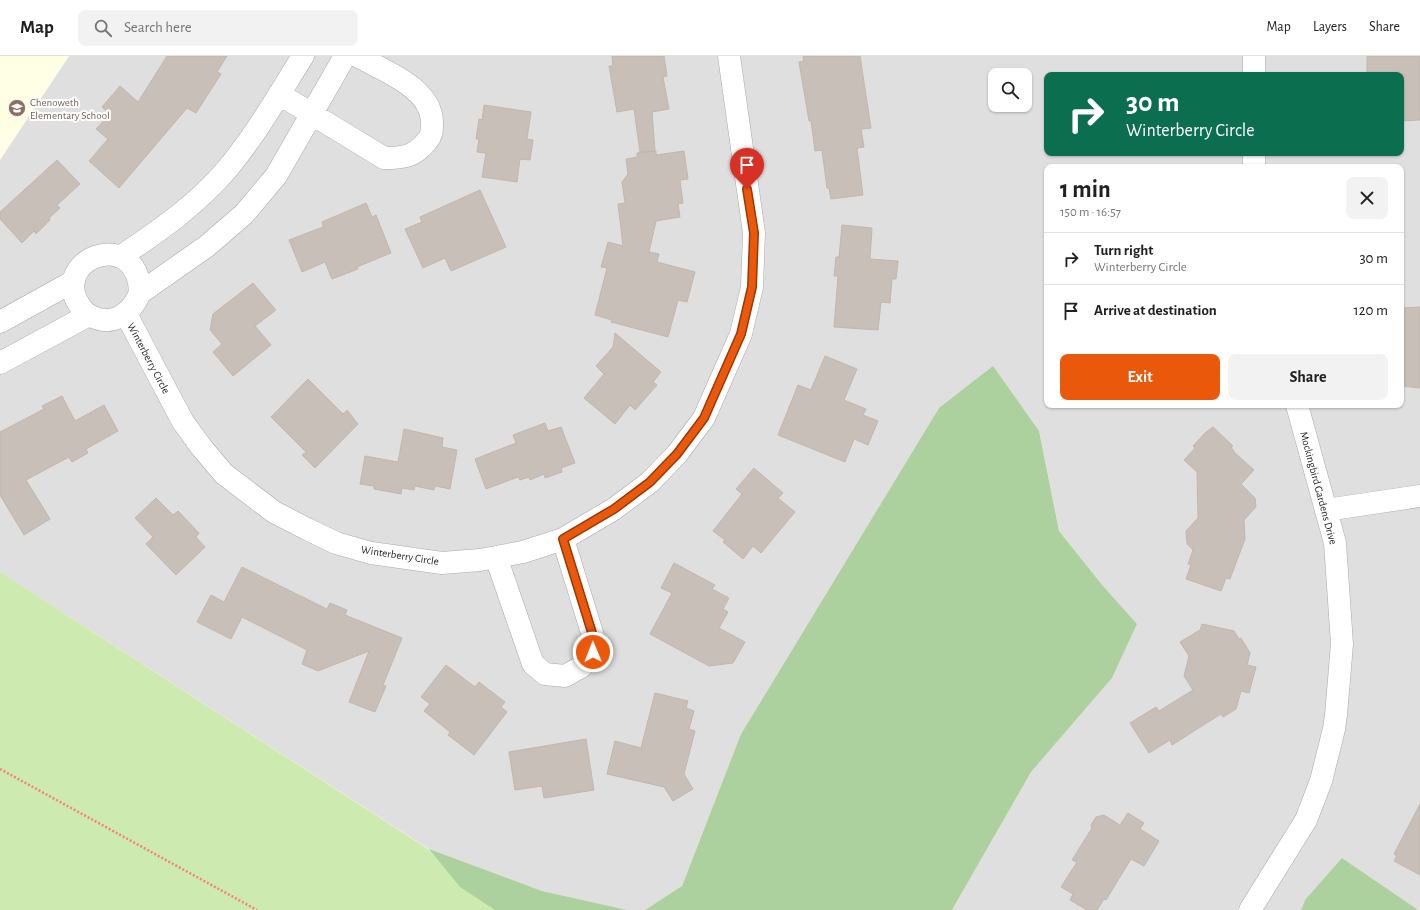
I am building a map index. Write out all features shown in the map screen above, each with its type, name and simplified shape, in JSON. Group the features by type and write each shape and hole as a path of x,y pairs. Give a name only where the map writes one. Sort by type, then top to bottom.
{"street":[{"path":"120,257 160,230 195,202 228,169 254,134 303,56"},
{"path":"140,293 207,246 244,214 276,176 345,56"},
{"path":"279,94 384,158 400,158 418,152 431,135 432,114 426,99 413,87 357,56"},
{"name":"Winterberry Circle","path":"126,314 146,355 183,422 202,448 224,474 274,512 336,543 371,552 442,563 496,557 523,552 563,539 614,509 650,482 677,454 704,418 741,334 752,287 754,233 729,56"},
{"path":"1254,56 1254,72"},
{"path":"100,254 113,254 120,257 135,268 139,280 140,293 135,305 126,314 114,320 101,320 89,315 79,306 74,294 74,281 79,269 88,259 100,254"},
{"path":"0,322 74,281"},
{"path":"0,363 89,315"},
{"name":"Mockingbird Gardens Drive","path":"1250,910 1306,820 1321,781 1334,729 1342,644 1335,543 1298,408"},
{"path":"1326,510 1420,496"},
{"path":"496,557 533,664 545,674 565,676 581,667 593,652 593,636 563,539"}],"path":[{"path":"0,769 257,910"}],"shaded area":[{"name":"Chenoweth Elementary School","path":"0,56 69,56 0,160"},
{"path":"69,56 1420,56 1420,910 1305,900 1301,910 952,910 1031,772 1112,678 1137,624 1103,586 1059,531 1039,431 939,408 741,734 682,886 645,910 627,910 542,891 429,849 0,572 0,160"}],"green space":[{"path":"993,366 1039,431 1059,531 1103,586 1137,624 1112,678 1031,772 952,910 645,910 682,886 741,734 939,408"},
{"path":"0,572 522,910 0,910"},
{"path":"429,849 542,891 627,910 495,910 460,887"},
{"path":"1342,858 1418,910 1301,910 1305,900"}],"building":[{"path":"167,56 227,56 217,72 221,74 196,113 187,108 119,188 89,161 108,139 96,129 110,114 102,107 120,86 138,102"},
{"path":"612,56 664,56 667,76 663,77 669,109 652,112 655,151 640,152 634,109 617,112 609,66 613,66"},
{"path":"803,56 860,56 871,128 861,129 864,147 857,148 863,195 831,199 829,188 827,188 822,150 815,151 811,121 809,121 799,62 804,61"},
{"path":"1367,56 1420,56 1420,120 1404,121 1404,72 1367,72"},
{"path":"484,105 531,112 527,139 533,140 530,160 520,159 517,182 482,177 486,153 477,152 479,139 476,139 479,119 482,120"},
{"path":"656,151 656,155 684,151 688,179 680,180 683,203 678,204 680,217 656,221 649,252 659,254 657,262 695,272 687,302 678,300 668,337 611,322 612,320 595,315 607,268 601,267 608,242 623,246 618,204 625,203 622,182 628,174 626,159 637,157 637,153"},
{"path":"57,160 80,184 57,205 60,208 49,218 50,220 36,234 34,231 22,243 0,219 0,212"},
{"path":"480,190 506,247 451,271 445,258 423,268 405,229 422,222 420,217"},
{"path":"366,203 372,217 376,215 391,253 357,267 358,269 332,279 325,262 302,272 289,240 323,227 322,222"},
{"path":"842,225 872,228 870,259 898,261 896,279 892,279 890,303 881,302 878,330 834,327 838,276 834,276 836,257 839,257"},
{"path":"253,283 276,310 255,326 271,345 233,376 213,352 222,344 210,330 213,314"},
{"path":"1420,307 1420,388 1404,386 1404,308"},
{"path":"615,333 661,372 653,382 657,385 635,410 630,405 615,424 584,398 604,374 596,366 613,347"},
{"path":"825,356 857,369 844,400 866,409 863,415 878,421 868,445 854,439 845,462 778,435 798,385 811,390"},
{"path":"308,379 343,414 347,410 358,424 315,468 302,455 306,452 271,417"},
{"path":"62,396 75,421 104,405 118,431 86,449 88,453 72,462 69,457 26,480 50,519 24,535 0,495 0,432 44,409 42,406"},
{"path":"545,423 548,431 561,427 575,463 561,468 562,472 545,478 544,474 530,480 529,477 520,480 518,477 486,489 475,459 516,443 513,435"},
{"path":"1213,427 1233,446 1231,447 1235,453 1254,470 1241,484 1255,498 1256,507 1244,520 1245,539 1230,579 1226,578 1221,591 1186,579 1191,565 1188,564 1193,550 1187,544 1186,531 1198,518 1197,472 1184,460 1195,448 1193,446"},
{"path":"404,429 443,438 442,447 457,450 450,489 435,486 434,490 415,486 414,490 402,488 401,494 374,489 374,486 360,484 365,456 398,462"},
{"path":"754,468 783,493 778,498 795,512 761,553 753,546 743,559 723,542 725,540 713,531 742,494 736,489"},
{"path":"156,498 173,515 178,511 199,533 196,537 205,547 176,575 146,544 153,537 135,518"},
{"path":"674,563 715,585 712,589 729,598 723,609 728,612 719,628 745,642 733,663 709,666 650,634 672,593 661,588"},
{"path":"242,567 327,609 330,603 347,610 345,615 402,638 383,685 386,686 375,712 349,702 369,651 318,671 302,664 307,650 242,617 231,639 197,622 211,595 224,602"},
{"path":"1202,624 1234,631 1239,639 1241,638 1250,653 1247,665 1256,667 1249,693 1241,691 1236,709 1223,717 1221,714 1172,745 1170,740 1149,753 1130,723 1156,707 1159,711 1193,690 1184,676 1189,656 1180,642 1200,630"},
{"path":"446,665 475,687 479,682 505,702 501,707 507,712 474,755 448,735 450,732 424,711 430,704 421,697"},
{"path":"655,693 688,701 686,708 694,711 689,729 695,731 684,774 693,789 673,801 664,787 607,774 615,741 641,748"},
{"path":"586,739 594,790 544,798 542,786 515,790 509,752"},
{"path":"1420,804 1420,875 1394,861 1397,856 1394,854"},
{"path":"1128,813 1144,823 1140,829 1159,841 1144,866 1131,859 1106,900 1104,899 1097,910 1087,910 1070,900 1073,894 1061,887 1077,862 1072,860 1092,828 1091,825 1096,817 1104,815 1120,825"}],"place":[{"name":"Chenoweth Elementary School","path":"17,108"}],"route":[{"path":"593,652 593,636 563,539 614,509 650,482 677,454 704,418 725,374 741,334 752,287 754,233 747,189"}]}
